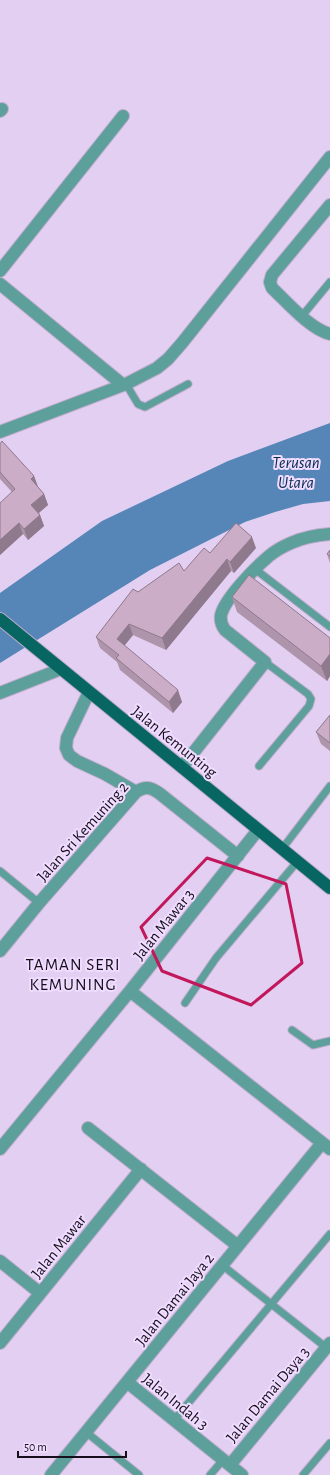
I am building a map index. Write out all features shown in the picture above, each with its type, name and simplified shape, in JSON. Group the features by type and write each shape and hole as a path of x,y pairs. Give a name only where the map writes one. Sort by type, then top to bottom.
{"main road":[{"name":"Jalan Kemunting","path":"0,619 330,888"}],"street":[{"path":"0,270 123,116"},
{"path":"0,432 125,384 157,368 168,359 330,157"},
{"path":"330,205 272,275 270,282 272,288 302,316 324,332 330,334"},
{"path":"0,284 125,384"},
{"path":"182,767 266,662 225,630 221,625 221,616 224,607 239,586 270,555 292,543 319,535 330,534"},
{"path":"0,693 61,669"},
{"path":"89,692 67,738 66,748 69,755 77,761 106,774 136,792"},
{"name":"Jalan Sri Kemuning 2","path":"0,951 39,903 136,792 143,788 151,788 155,790 238,856"},
{"name":"Jalan Mawar 3","path":"0,1148 130,991 258,830"},
{"path":"130,991 326,1146"},
{"path":"88,1128 238,1246"},
{"name":"Jalan Damai Jaya 2","path":"51,1475 222,1265 326,1146"},
{"name":"Jalan Mawar","path":"0,1343 141,1169"},
{"path":"0,1261 40,1293"},
{"name":"Jalan Damai Daya 3","path":"226,1462 329,1347"},
{"name":"Jalan Indah 3","path":"127,1382 242,1475"}],"lane":[{"path":"302,316 330,282"},
{"path":"125,384 138,404 145,407 188,384"},
{"path":"255,569 330,627"},
{"path":"259,766 309,706 311,699 308,694 266,662"},
{"path":"282,849 330,786"},
{"path":"185,1003 216,958 297,862"},
{"path":"0,871 39,903"},
{"path":"292,1030 313,1045 330,1041"},
{"path":"174,1420 330,1234"},
{"path":"222,1265 329,1347"},
{"path":"86,1432 139,1475"},
{"path":"303,1475 330,1443"},
{"path":"210,1475 226,1462"}],"highlighted area":[{"path":"207,858 286,884 302,963 251,1005 162,971 141,927"}],"water":[{"name":"Terusan Utara","path":"330,423 330,501 303,504 245,522 150,570 0,663 0,593 102,521 228,461"}],"building":[{"path":"2,441 34,476 31,479 44,494 31,505 40,515 24,529 19,523 0,540 0,503 15,489 0,472 0,444"},
{"path":"236,523 252,537 230,562 227,559 162,638 129,624 117,639 178,690 169,702 116,658 119,655 96,637 133,589 138,592 179,563 184,571 204,548 210,553"},
{"path":"249,575 330,638 330,654 321,666 232,597"},
{"path":"330,715 330,743 316,732"}],"district":[{"name":"TAMAN SERI KEMUNING","path":"73,974"}]}
